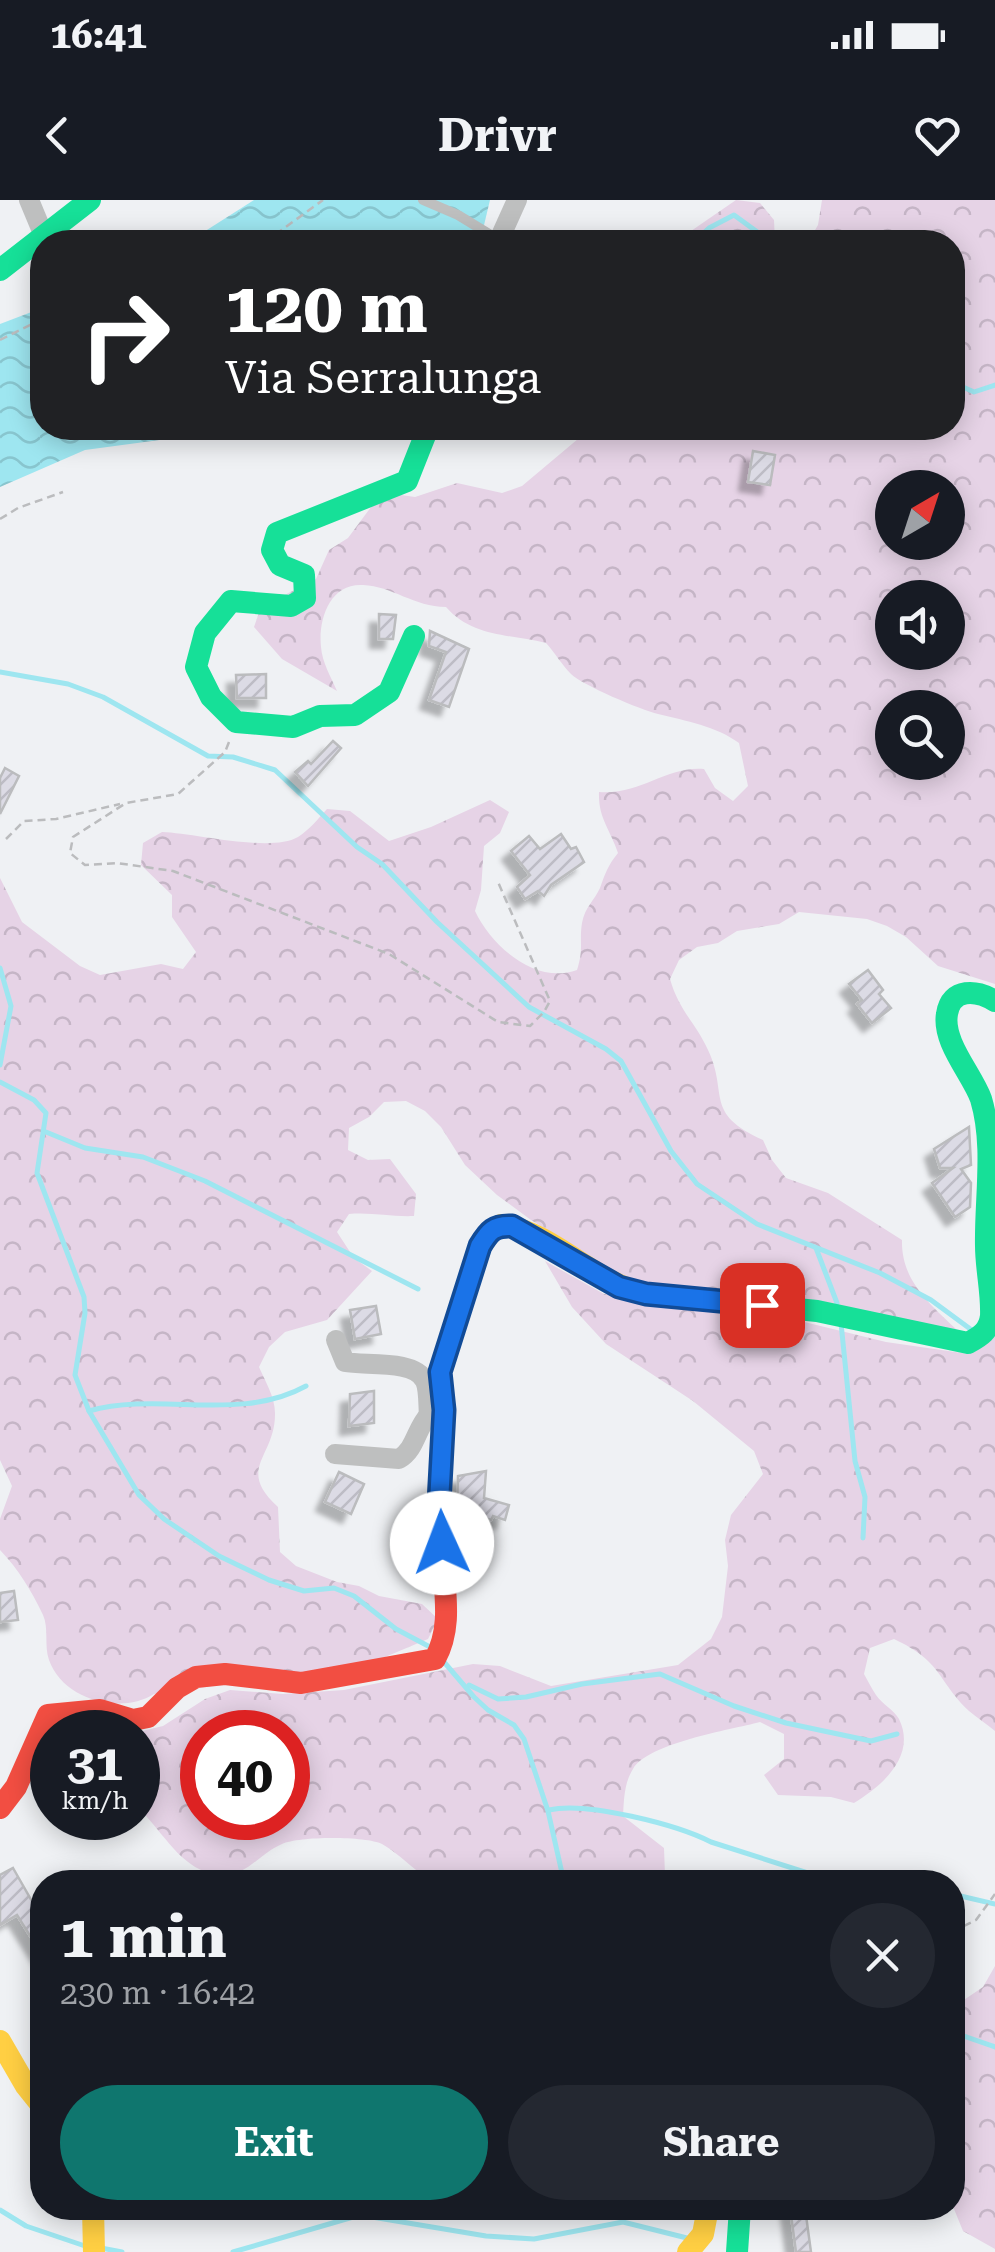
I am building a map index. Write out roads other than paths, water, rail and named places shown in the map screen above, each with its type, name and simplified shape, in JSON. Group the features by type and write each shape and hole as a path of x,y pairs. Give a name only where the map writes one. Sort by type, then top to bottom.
{"street":[{"path":"28,200 41,230"},
{"path":"52,230 90,200"},
{"path":"504,230 517,200"},
{"path":"0,270 30,247"},
{"path":"414,636 389,692 355,715 320,716 293,727 236,722 211,697 196,668 205,633 231,601 292,606 305,598 304,576 280,565 272,550 278,533 406,481 423,440"},
{"path":"0,1808 17,1785 36,1732 48,1715 100,1710 133,1720 148,1717 177,1688 196,1677 225,1674 301,1682 435,1659 447,1622 439,1503 440,1372 480,1246 489,1231 499,1225 512,1226 619,1287 646,1294 801,1308 968,1343 984,1335 992,1320 986,1247 988,1129 981,1098 946,1024 947,1010 956,995 971,990 995,1001"},
{"path":"336,1340 346,1362 415,1370 425,1381 437,1419"},
{"path":"335,1454 399,1459 407,1455 422,1422 437,1419"},
{"path":"0,2041 30,2091"},
{"path":"93,2220 94,2252"},
{"path":"688,2252 703,2234 706,2220"},
{"path":"736,2252 739,2220"}],"lane":[{"path":"422,200 482,230"}],"water":[{"path":"254,200 490,200 483,230 207,230"},
{"path":"30,313 30,440 160,440 85,450 0,487 0,324"}],"waterway":[{"path":"707,230 734,215 755,230"},
{"path":"965,388 974,392 995,385"},
{"path":"0,672 68,684 103,697 208,756 233,757 275,770 357,847 382,864 437,922 529,1007 621,1061 671,1151 697,1184 757,1224 880,1273 931,1300 973,1331"},
{"path":"0,968 11,1006 0,1065"},
{"path":"0,1082 34,1100 46,1113 37,1173 84,1297 75,1375 89,1411 139,1495 164,1519 219,1556 269,1580 304,1591 334,1588 354,1596 396,1629 430,1647"},
{"path":"46,1132 85,1148 143,1157 205,1181 418,1289"},
{"path":"816,1248 837,1303"},
{"path":"841,1323 855,1461 865,1497 863,1538"},
{"path":"89,1411 143,1404 254,1403 306,1386"},
{"path":"444,1662 474,1697 514,1725 524,1739 548,1811 561,1870"},
{"path":"469,1685 498,1699 660,1674 734,1706 786,1723 871,1741 897,1734"},
{"path":"549,1810 585,1809 632,1816 798,1870"},
{"path":"965,1897 995,1904"},
{"path":"965,2037 995,2047"},
{"path":"0,2210 26,2226 85,2246"},
{"path":"233,2252 343,2220"},
{"path":"390,2220 486,2236 534,2239 623,2222 687,2238"},
{"path":"101,2248 122,2252"}]}
